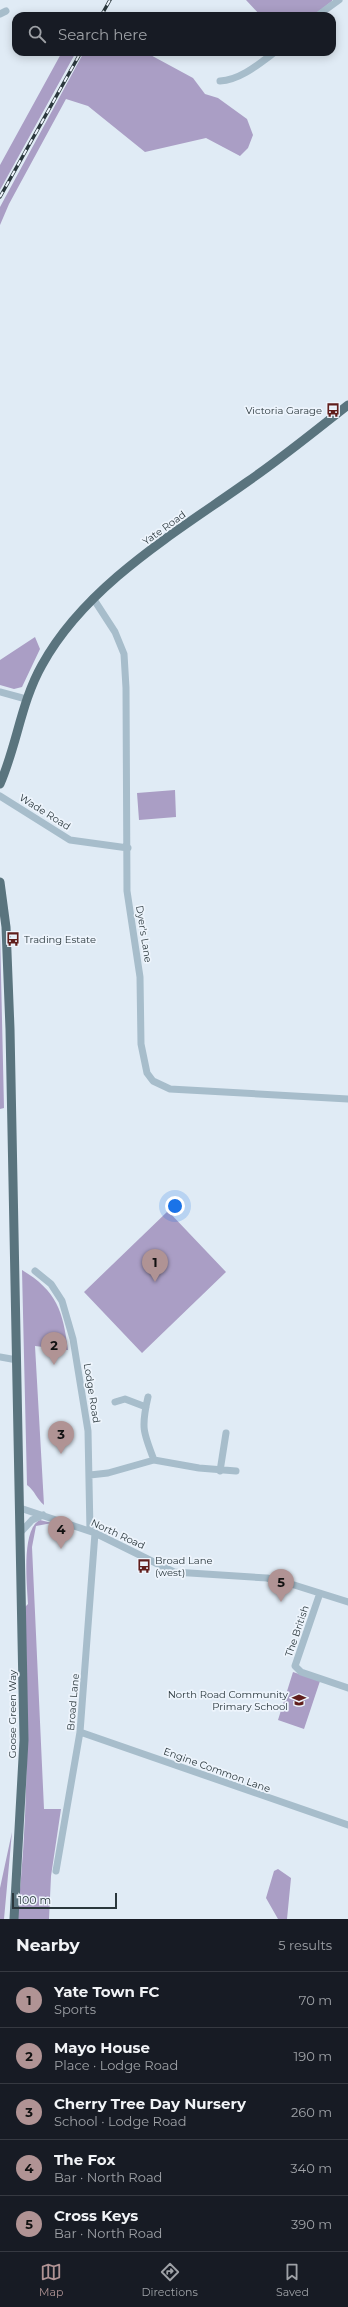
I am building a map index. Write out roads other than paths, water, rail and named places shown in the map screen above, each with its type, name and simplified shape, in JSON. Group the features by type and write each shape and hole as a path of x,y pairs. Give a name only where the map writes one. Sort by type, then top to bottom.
{"main road":[{"name":"Yate Road","path":"0,784 26,699 42,665 61,634 93,598 158,545 254,477 348,405"},
{"name":"Goose Green Way","path":"0,882 1,901 7,937 24,1740 14,1919"}],"street":[{"path":"322,12 339,0"},
{"path":"220,81 229,80 255,67 270,56"},
{"name":"Dyer's Lane","path":"93,598 115,632 124,654 128,848 127,891 140,977 141,1044 147,1073 153,1081 170,1089 348,1099"},
{"path":"0,692 26,699"},
{"name":"Wade Road","path":"0,796 70,840 128,848"},
{"name":"Lodge Road","path":"35,1271 51,1284 62,1301 67,1315 87,1419 92,1532"},
{"path":"0,1357 17,1360"},
{"path":"148,1397 142,1421 144,1435 154,1460"},
{"path":"115,1402 125,1399 146,1407"},
{"path":"220,1470 226,1433"},
{"path":"90,1475 108,1473 154,1460 236,1471"},
{"name":"North Road","path":"20,1508 92,1532 174,1572 267,1578 348,1602"},
{"path":"20,1533 32,1520 43,1515"},
{"name":"Broad Lane","path":"56,1871 80,1732 92,1532"},
{"name":"The British","path":"320,1593 295,1666 301,1672 348,1688"},
{"name":"Engine Common Lane","path":"80,1732 348,1825"}],"railway":[{"path":"103,12 110,0"},
{"path":"0,197 79,56"}],"place":[{"name":"Victoria Garage","path":"333,410"},
{"name":"Trading Estate","path":"13,939"},
{"name":"Yate Town FC","path":"155,1282"},
{"name":"Mayo House","path":"54,1365"},
{"name":"Cherry Tree Day Nursery","path":"61,1454"},
{"name":"The Fox","path":"61,1549"},
{"name":"Broad Lane (west)","path":"144,1566"},
{"name":"Cross Keys","path":"281,1602"},
{"name":"North Road Community Primary School","path":"299,1700"}]}
